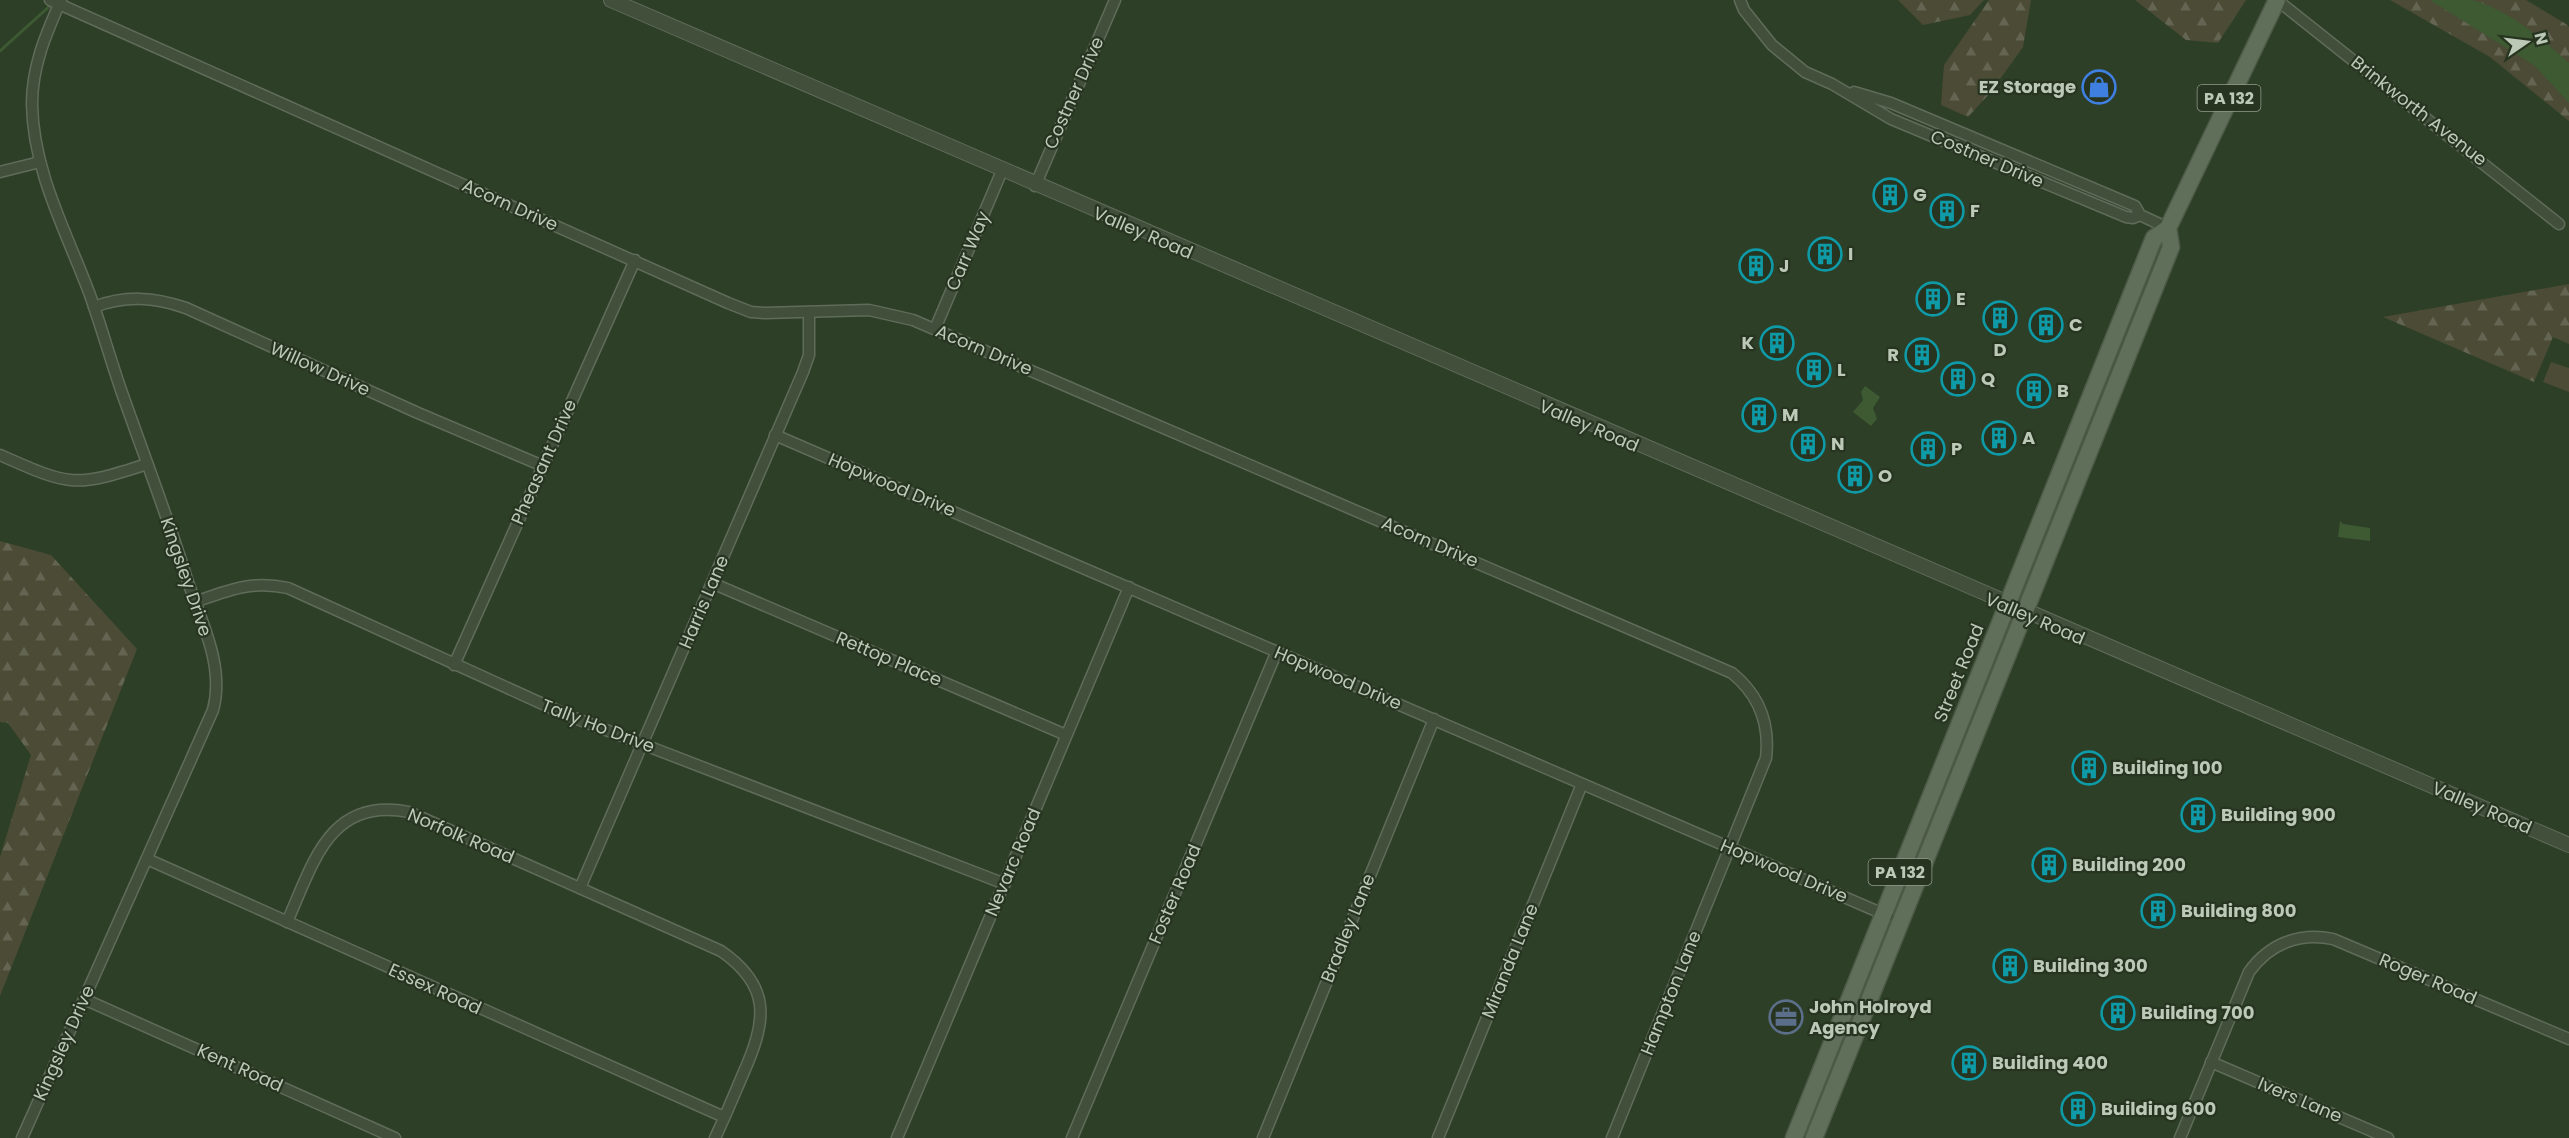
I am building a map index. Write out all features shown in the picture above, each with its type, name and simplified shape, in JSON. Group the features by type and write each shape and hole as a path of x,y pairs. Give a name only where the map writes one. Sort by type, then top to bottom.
{"main road":[{"name":"Street Road","path":"1794,1138 2154,238 2168,228 2277,0"},
{"name":"Street Road","path":"1814,1138 2171,247 2168,228"}],"street":[{"name":"Valley Road","path":"611,0 1000,173 1035,186 2007,607 2569,844"},
{"name":"Costner Drive","path":"1035,186 1115,0"},
{"name":"Costner Drive","path":"1740,0 1744,10 1772,45 1805,72 1837,87 1891,119 2126,217 2133,218 2140,215 2168,228"},
{"name":"Brinkworth Avenue","path":"2277,0 2559,224"},
{"name":"Kingsley Drive","path":"22,1138 216,699 216,665 94,307 50,196 40,162 33,121 34,74 57,1"},
{"name":"Acorn Drive","path":"57,1 751,312 860,310 887,312 935,329 1732,673 1741,680 1758,703 1764,719 1767,746 1762,769 1730,847"},
{"path":"0,172 40,162"},
{"name":"Carr Way","path":"935,329 1000,173"},
{"name":"Pheasant Drive","path":"454,664 635,260"},
{"name":"Willow Drive","path":"94,307 126,298 138,298 186,308 408,409 543,466"},
{"name":"Harris Lane","path":"580,888 809,355 809,312"},
{"name":"Hopwood Drive","path":"776,435 1901,922"},
{"path":"0,455 46,475 72,482 103,479 147,464"},
{"name":"Tally Ho Drive","path":"195,602 247,585 270,584 288,588 567,715 1005,884"},
{"name":"Rettop Place","path":"712,584 1066,735"},
{"name":"Nevarc Road","path":"897,1138 1129,587"},
{"name":"Foster Road","path":"1072,1138 1277,651"},
{"name":"Bradley Lane","path":"1263,1138 1434,719"},
{"name":"Miranda Lane","path":"1438,1138 1582,784"},
{"name":"Norfolk Road","path":"287,922 322,845 332,832 358,814 378,809 409,812 721,951 735,960 752,981 761,1010 759,1035 715,1138"},
{"name":"Hampton Lane","path":"1612,1138 1730,847"},
{"name":"Essex Road","path":"147,859 724,1117"},
{"name":"Roger Road","path":"2211,1062 2248,972 2266,954 2285,942 2308,937 2333,939 2569,1039"},
{"name":"Kent Road","path":"84,999 395,1138"},
{"path":"2180,1138 2211,1062"},
{"name":"Ivers Lane","path":"2211,1062 2388,1138"}],"green space":[{"path":"1898,0 1984,0 1970,15 1923,25"},
{"path":"1989,0 2031,0 2023,47 1990,93 1968,117 1941,105 1944,65"},
{"path":"2135,0 2246,0 2218,43 2186,40"},
{"path":"2390,0 2526,0 2566,24 2569,27 2569,121 2490,57"},
{"path":"2569,284 2569,344 2553,337 2534,382 2383,317"},
{"path":"2551,362 2569,368 2569,392 2543,382"},
{"path":"0,541 51,555 137,649 0,996 0,857 31,755 8,723 0,722"}],"shaded area":[{"path":"2430,0 2472,0 2485,4 2536,35 2569,63 2569,103 2535,66"},
{"path":"1865,386 1880,397 1873,408 1877,419 1871,426 1853,412 1863,400 1861,392"},
{"path":"2340,521 2343,524 2370,528 2370,541 2338,537"}],"waterway":[{"path":"0,51 52,4"}],"place":[{"name":"EZ Storage","path":"2099,87"},
{"name":"G","path":"1890,195"},
{"name":"F","path":"1947,211"},
{"name":"I","path":"1825,254"},
{"name":"J","path":"1756,266"},
{"name":"E","path":"1933,299"},
{"name":"D","path":"2000,318"},
{"name":"C","path":"2046,325"},
{"name":"K","path":"1777,343"},
{"name":"R","path":"1922,355"},
{"name":"L","path":"1814,370"},
{"name":"Q","path":"1958,379"},
{"name":"B","path":"2034,391"},
{"name":"M","path":"1759,415"},
{"name":"A","path":"1999,438"},
{"name":"N","path":"1808,444"},
{"name":"P","path":"1928,449"},
{"name":"O","path":"1855,476"},
{"name":"Building 100","path":"2089,768"},
{"name":"Building 900","path":"2198,815"},
{"name":"Building 200","path":"2049,865"},
{"name":"Building 800","path":"2158,911"},
{"name":"Building 300","path":"2010,966"},
{"name":"Building 700","path":"2118,1013"},
{"name":"John Holroyd Agency","path":"1786,1017"},
{"name":"Building 400","path":"1969,1063"},
{"name":"Building 600","path":"2078,1109"}]}
